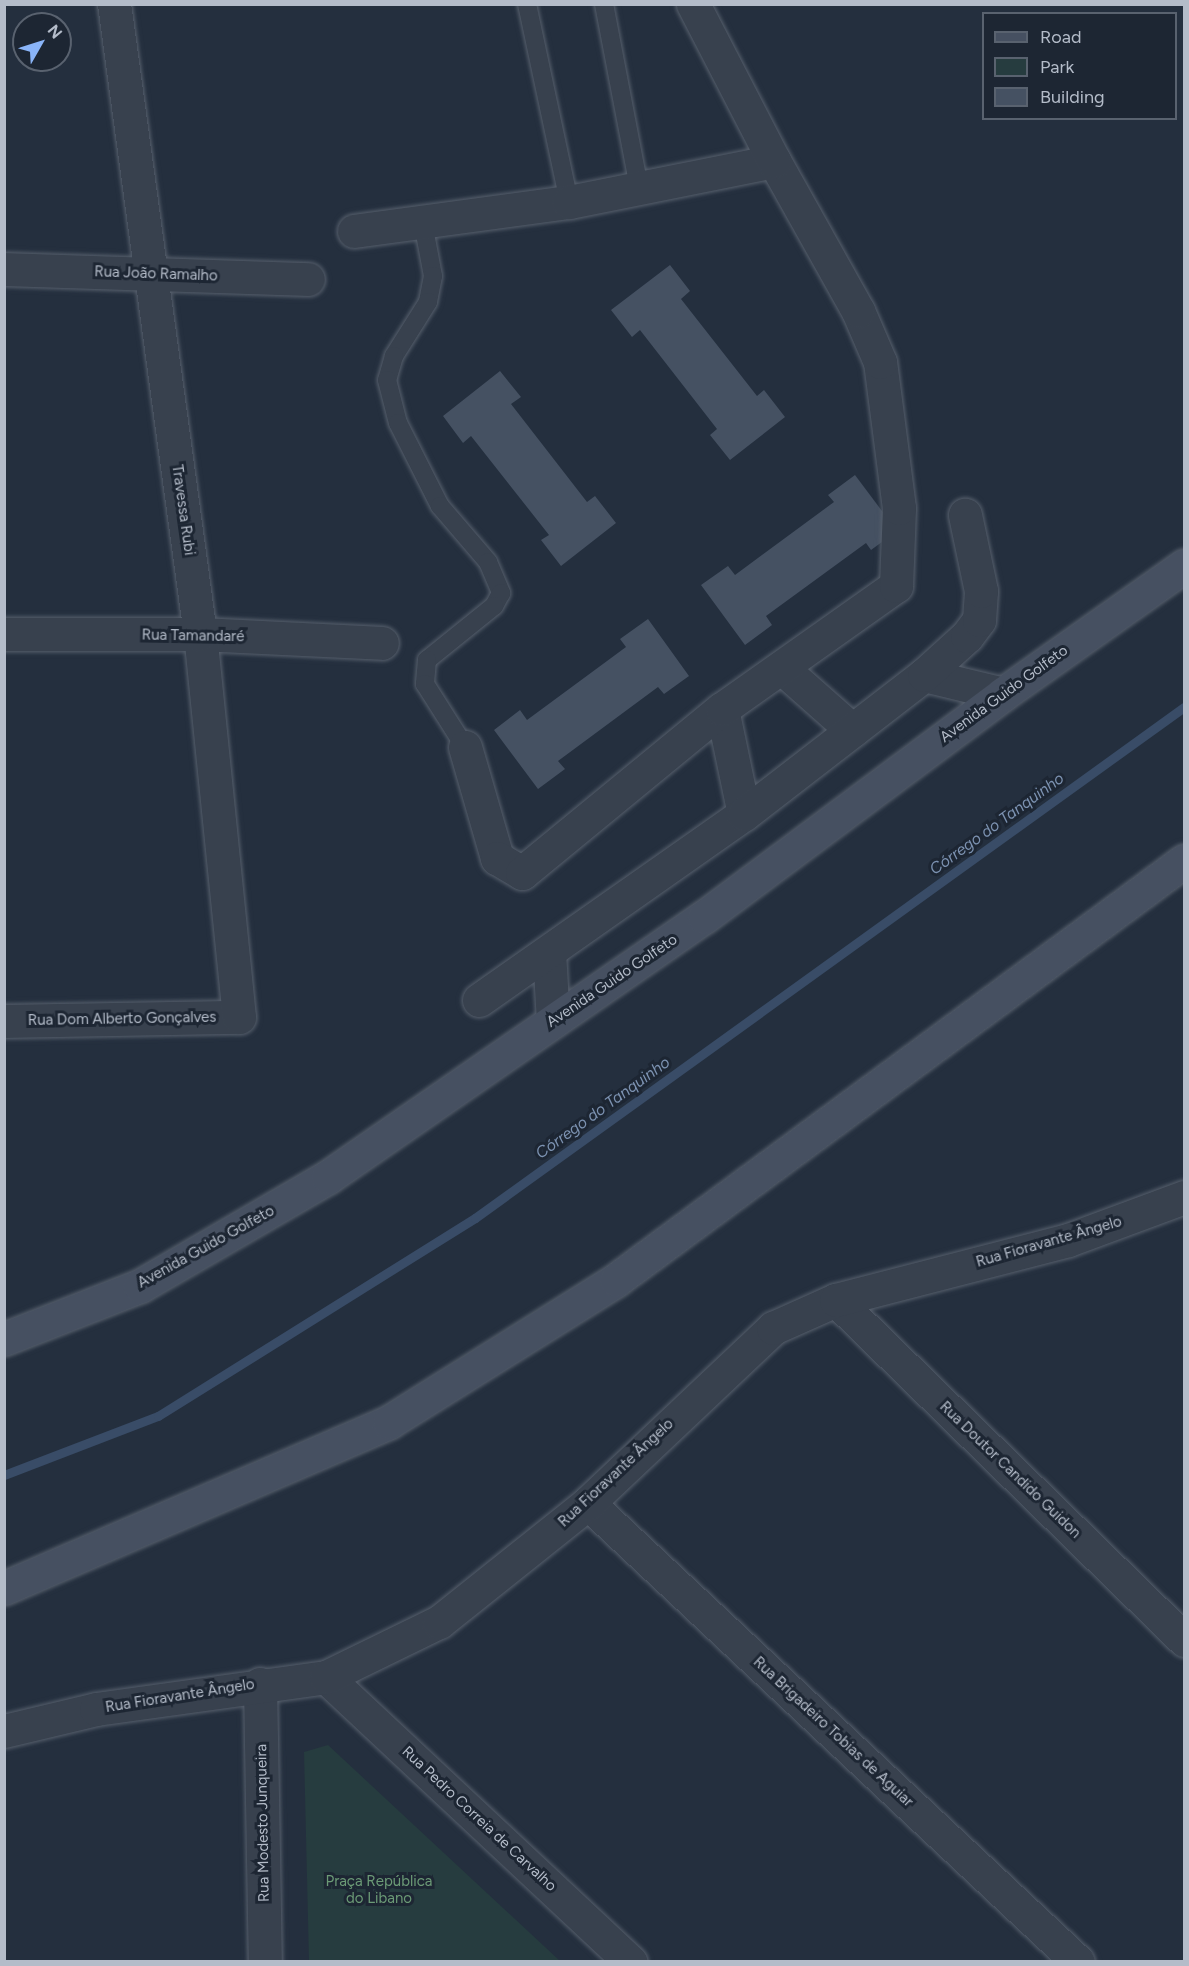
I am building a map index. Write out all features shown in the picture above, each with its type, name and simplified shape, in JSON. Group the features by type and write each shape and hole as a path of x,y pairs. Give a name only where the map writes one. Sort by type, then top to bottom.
{"street":[{"name":"Travessa Rubi","path":"114,4 200,634 239,1017"},
{"path":"465,747 497,858 522,873 722,710 896,586 899,508 880,362 858,311 774,161 693,4"},
{"path":"354,231 569,202 774,161"},
{"name":"Rua João Ramalho","path":"4,269 308,279"},
{"path":"479,1000 744,814 924,675 967,636 979,620 981,591 965,515"},
{"name":"Avenida Guido Golfeto","path":"4,1339 140,1286 328,1177 704,917 1003,694 1185,566"},
{"name":"Rua Tamandaré","path":"4,634 200,634 382,643"},
{"path":"782,668 852,730"},
{"path":"924,675 1003,694"},
{"path":"722,710 744,814"},
{"path":"4,1588 388,1422 616,1280 1185,861"},
{"path":"549,952 553,1021"},
{"name":"Rua Dom Alberto Gonçalves","path":"4,1021 239,1017"},
{"name":"Rua Fioravante Ângelo","path":"4,1731 96,1709 261,1684 326,1677 439,1622 588,1503 773,1328 836,1300 1178,1209"},
{"name":"Rua Doutor Candido Guidon","path":"836,1300 1185,1640"},
{"name":"Rua Brigadeiro Tobias de Aguiar","path":"588,1503 1078,1962"},
{"name":"Rua Pedro Correia de Carvalho","path":"326,1677 631,1962"},
{"name":"Rua Modesto Junqueira","path":"261,1684 265,1962"}],"lane":[{"path":"527,4 569,202"},
{"path":"604,4 639,188"},
{"path":"423,223 433,276 428,302 394,356 387,380 398,423 440,506 488,562 501,593 494,606 427,660 425,684 465,747"}],"green space":[{"name":"Praça República do Libano","path":"328,1745 560,1961 309,1961 304,1752"}],"building":[{"path":"670,265 690,291 681,299 757,396 764,390 785,417 730,460 710,435 717,429 640,330 632,337 611,310"},
{"path":"500,371 521,397 511,404 587,502 595,496 616,523 561,566 541,540 549,535 471,436 463,443 443,416"},
{"path":"855,475 897,531 871,550 866,543 766,616 772,625 745,645 701,585 728,566 735,575 834,502 828,495"},
{"path":"648,619 689,676 664,694 658,687 558,761 565,769 538,789 494,730 520,710 527,720 626,647 620,639"}],"waterway":[{"name":"Córrego do Tanquinho","path":"4,1475 158,1416 475,1218 1184,707"}]}
